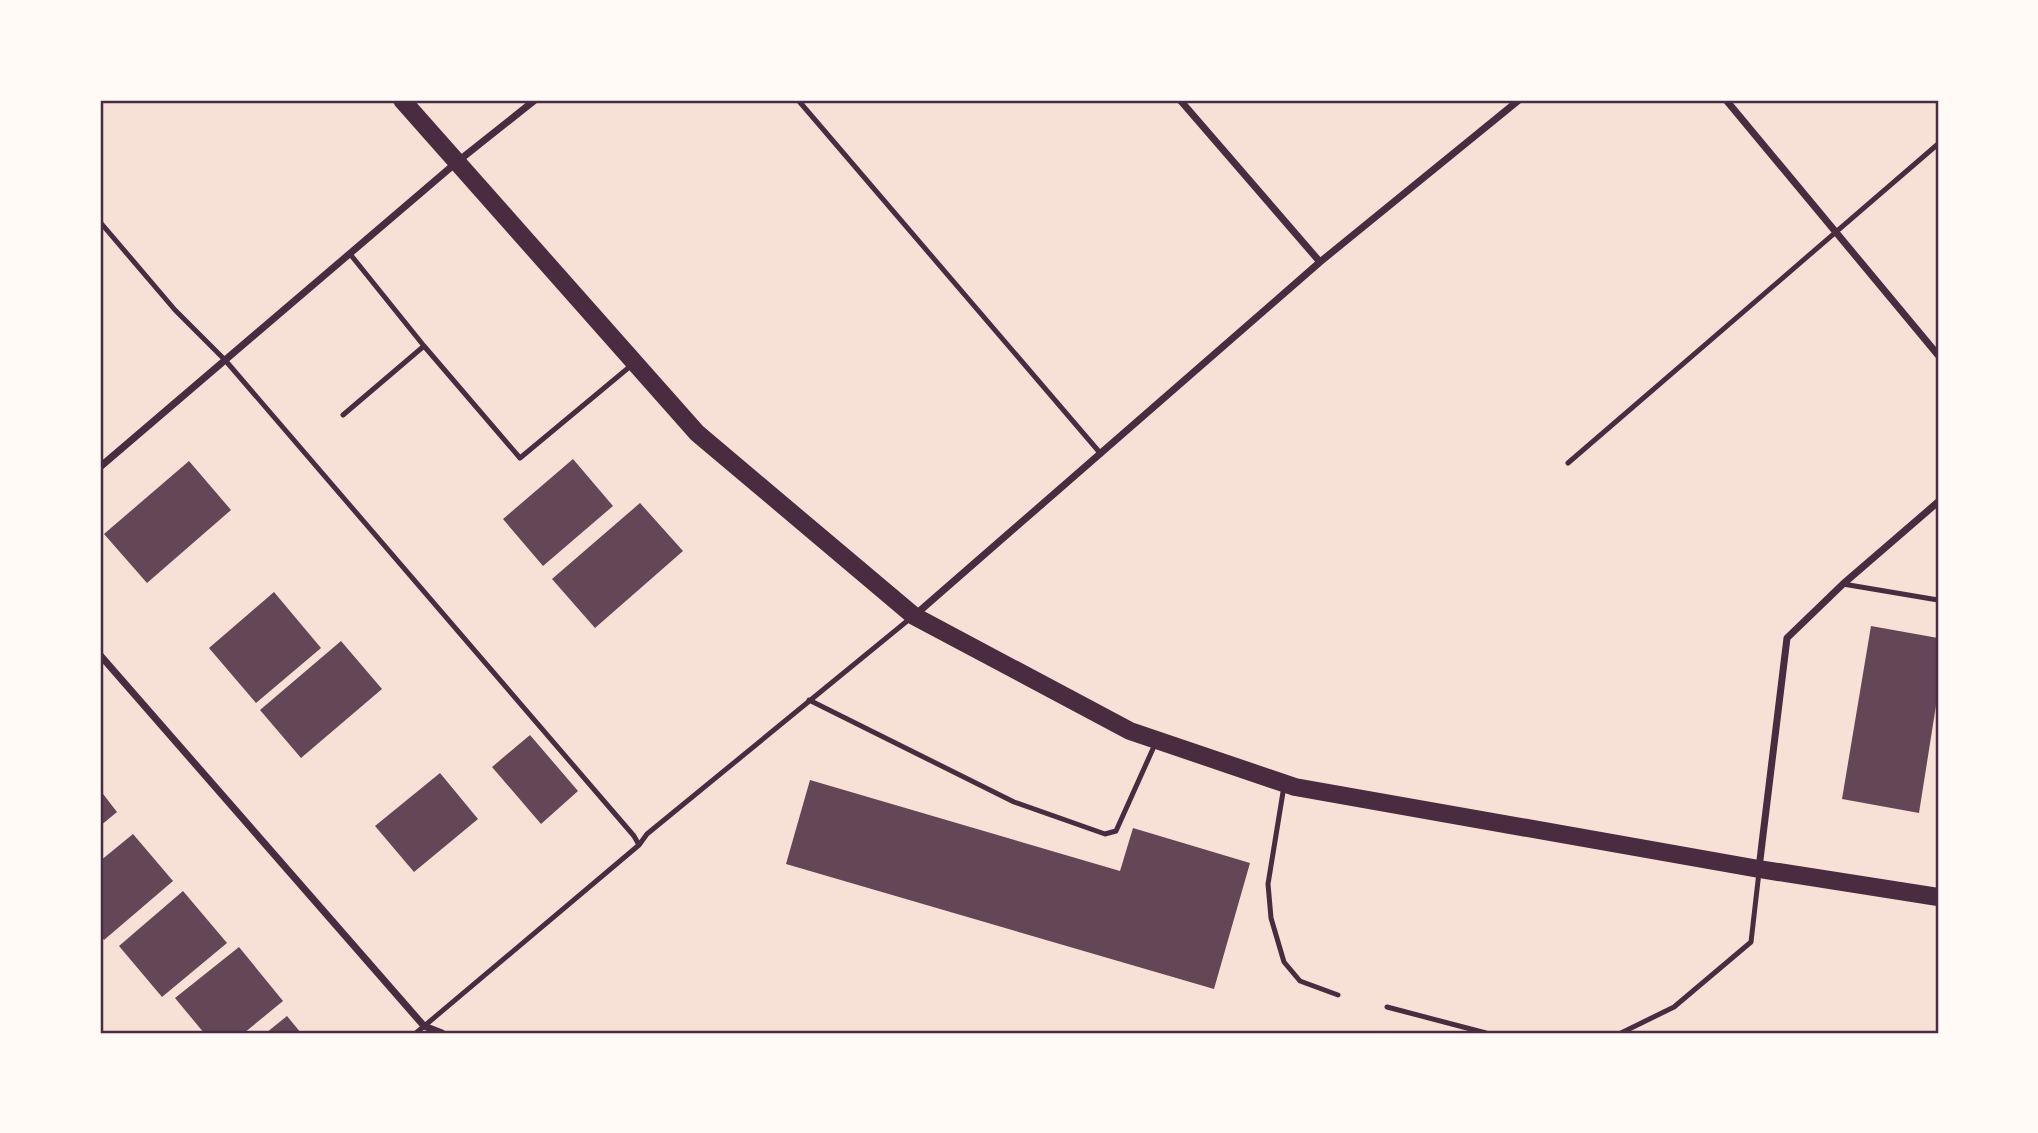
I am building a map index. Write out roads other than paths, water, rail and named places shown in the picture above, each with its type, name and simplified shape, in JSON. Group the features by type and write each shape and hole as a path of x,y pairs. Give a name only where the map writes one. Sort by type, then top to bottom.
{"main road":[{"path":"402,100 696,433 914,616 1130,731 1284,783 1759,869 1938,897"}],"street":[{"path":"100,467 457,162 535,100"},
{"path":"1180,100 1320,262"},
{"path":"914,616 1320,262 1519,100"},
{"path":"1726,100 1938,355"},
{"path":"1759,869 1787,638 1843,584 1938,502"},
{"path":"100,655 424,1026 442,1033"}],"lane":[{"path":"798,100 1101,454"},
{"path":"1568,463 1938,144"},
{"path":"100,222 175,310 225,360 639,845"},
{"path":"350,254 520,458 635,363"},
{"path":"343,415 424,346"},
{"path":"1843,584 1938,600"},
{"path":"416,1033 639,845 647,834 914,616"},
{"path":"809,701 1014,802 1105,834 1116,831 1157,740"},
{"path":"1284,783 1268,884 1271,918 1284,962 1300,981 1338,995"},
{"path":"1621,1033 1674,1007 1751,942 1759,869"},
{"path":"1387,1007 1486,1033"}]}
